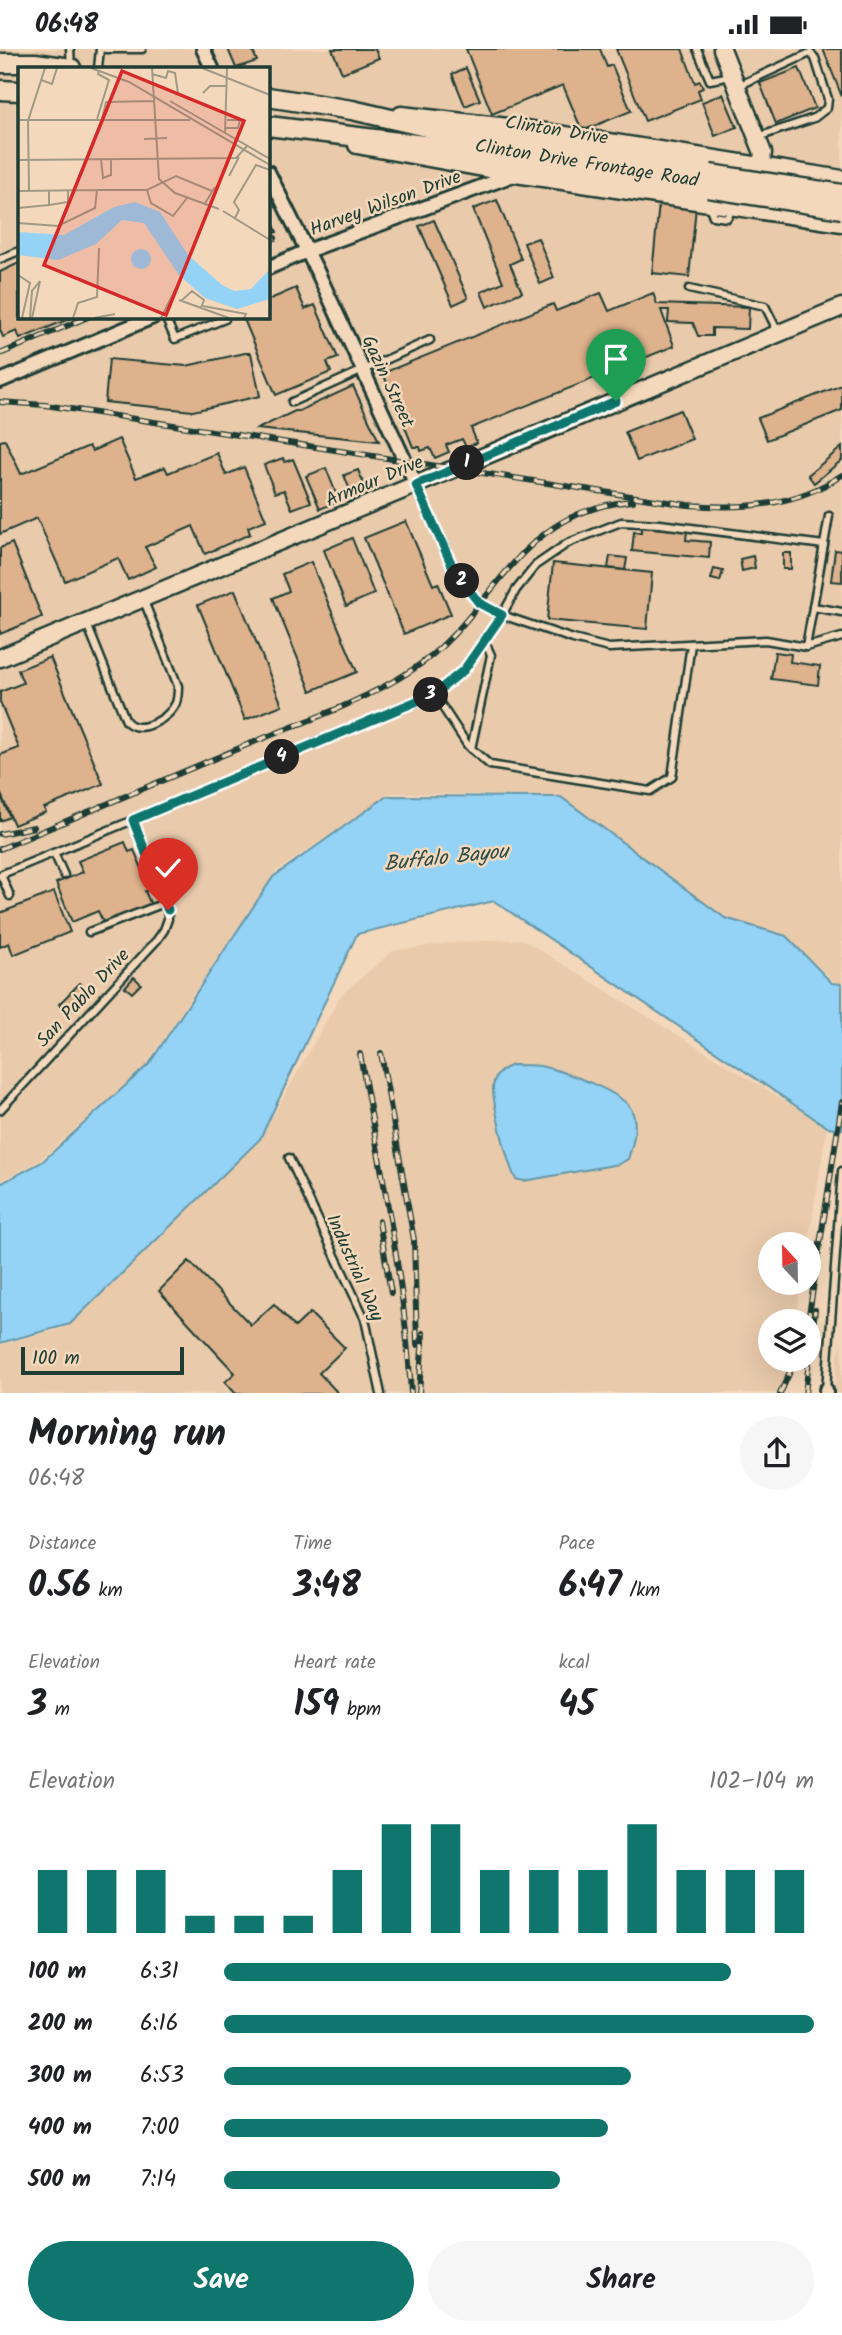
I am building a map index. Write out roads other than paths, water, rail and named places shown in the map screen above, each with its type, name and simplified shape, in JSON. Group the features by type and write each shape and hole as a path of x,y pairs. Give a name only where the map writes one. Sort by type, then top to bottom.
{"main road":[{"path":"0,63 35,63 64,67"},
{"path":"0,90 18,91"},
{"name":"Clinton Drive","path":"270,97 352,110 709,188 842,194"},
{"name":"Clinton Drive","path":"270,126 440,147 842,209"}],"street":[{"path":"203,49 212,67"},
{"path":"722,49 763,153 754,210"},
{"name":"Clinton Drive Frontage Road","path":"352,110 527,129 842,179"},
{"name":"Clinton Drive Frontage Road","path":"327,134 352,143 516,174 709,188 733,207 842,223"},
{"name":"Harvey Wilson Drive","path":"270,267 516,174"},
{"name":"Gazin Street","path":"270,176 416,485"},
{"name":"Armour Drive","path":"0,658 842,307"},
{"path":"0,381 148,319"}],"lane":[{"path":"70,49 71,67"},
{"path":"98,67 103,49 142,49"},
{"path":"697,49 710,80 735,81 810,53 815,58 828,99 827,108 814,118 757,137"},
{"path":"0,259 18,251"},
{"path":"689,289 765,306 779,334"},
{"path":"166,319 175,339 225,319"},
{"path":"292,402 429,340"},
{"name":"Gazin Street","path":"416,485 455,572 479,603 502,615 573,639 609,647 766,640 806,647"},
{"path":"829,516 806,647 842,637"},
{"path":"10,896 1,875 434,694 464,670 516,590 537,565 568,543 621,522 824,545"},
{"path":"86,622 126,721 132,727 139,728 170,712 176,704 178,694 178,686 143,599"},
{"path":"813,607 842,612"},
{"path":"471,749 491,656 484,641"},
{"path":"434,694 471,749 490,765 650,791 672,778 691,644"},
{"path":"89,932 167,902 133,820"},
{"path":"54,853 64,875"},
{"name":"San Pablo Drive","path":"0,1110 157,940 168,919 167,902"},
{"name":"Industrial Way","path":"289,1158 365,1319 381,1393"},
{"path":"826,1392 842,1171"}],"water":[{"name":"Buffalo Bayou","path":"387,796 561,797 725,918 786,936 832,983 842,984 842,1129 827,1127 494,901 357,934 260,1139 70,1324 0,1343 0,1184 42,1162 149,1064 273,877"},
{"path":"512,1065 540,1066 562,1072 605,1089 627,1104 635,1122 628,1159 619,1164 524,1181 516,1179 502,1135 493,1089 498,1074"}],"railway":[{"path":"270,240 275,238"},
{"path":"0,354 83,319"},
{"path":"0,402 45,405 688,505 729,507 787,500 824,486 842,475"},
{"path":"0,849 373,692 412,670 441,647 532,544 559,524 592,509 633,501"},
{"path":"0,834 34,827"},
{"path":"381,1053 414,1240 417,1345"},
{"path":"360,1054 398,1265 411,1393"},
{"path":"810,1309 842,1102"},
{"path":"379,1221 391,1293"},
{"path":"419,1393 423,1333"},
{"path":"780,1393 790,1372"},
{"path":"805,1393 808,1372"}]}
